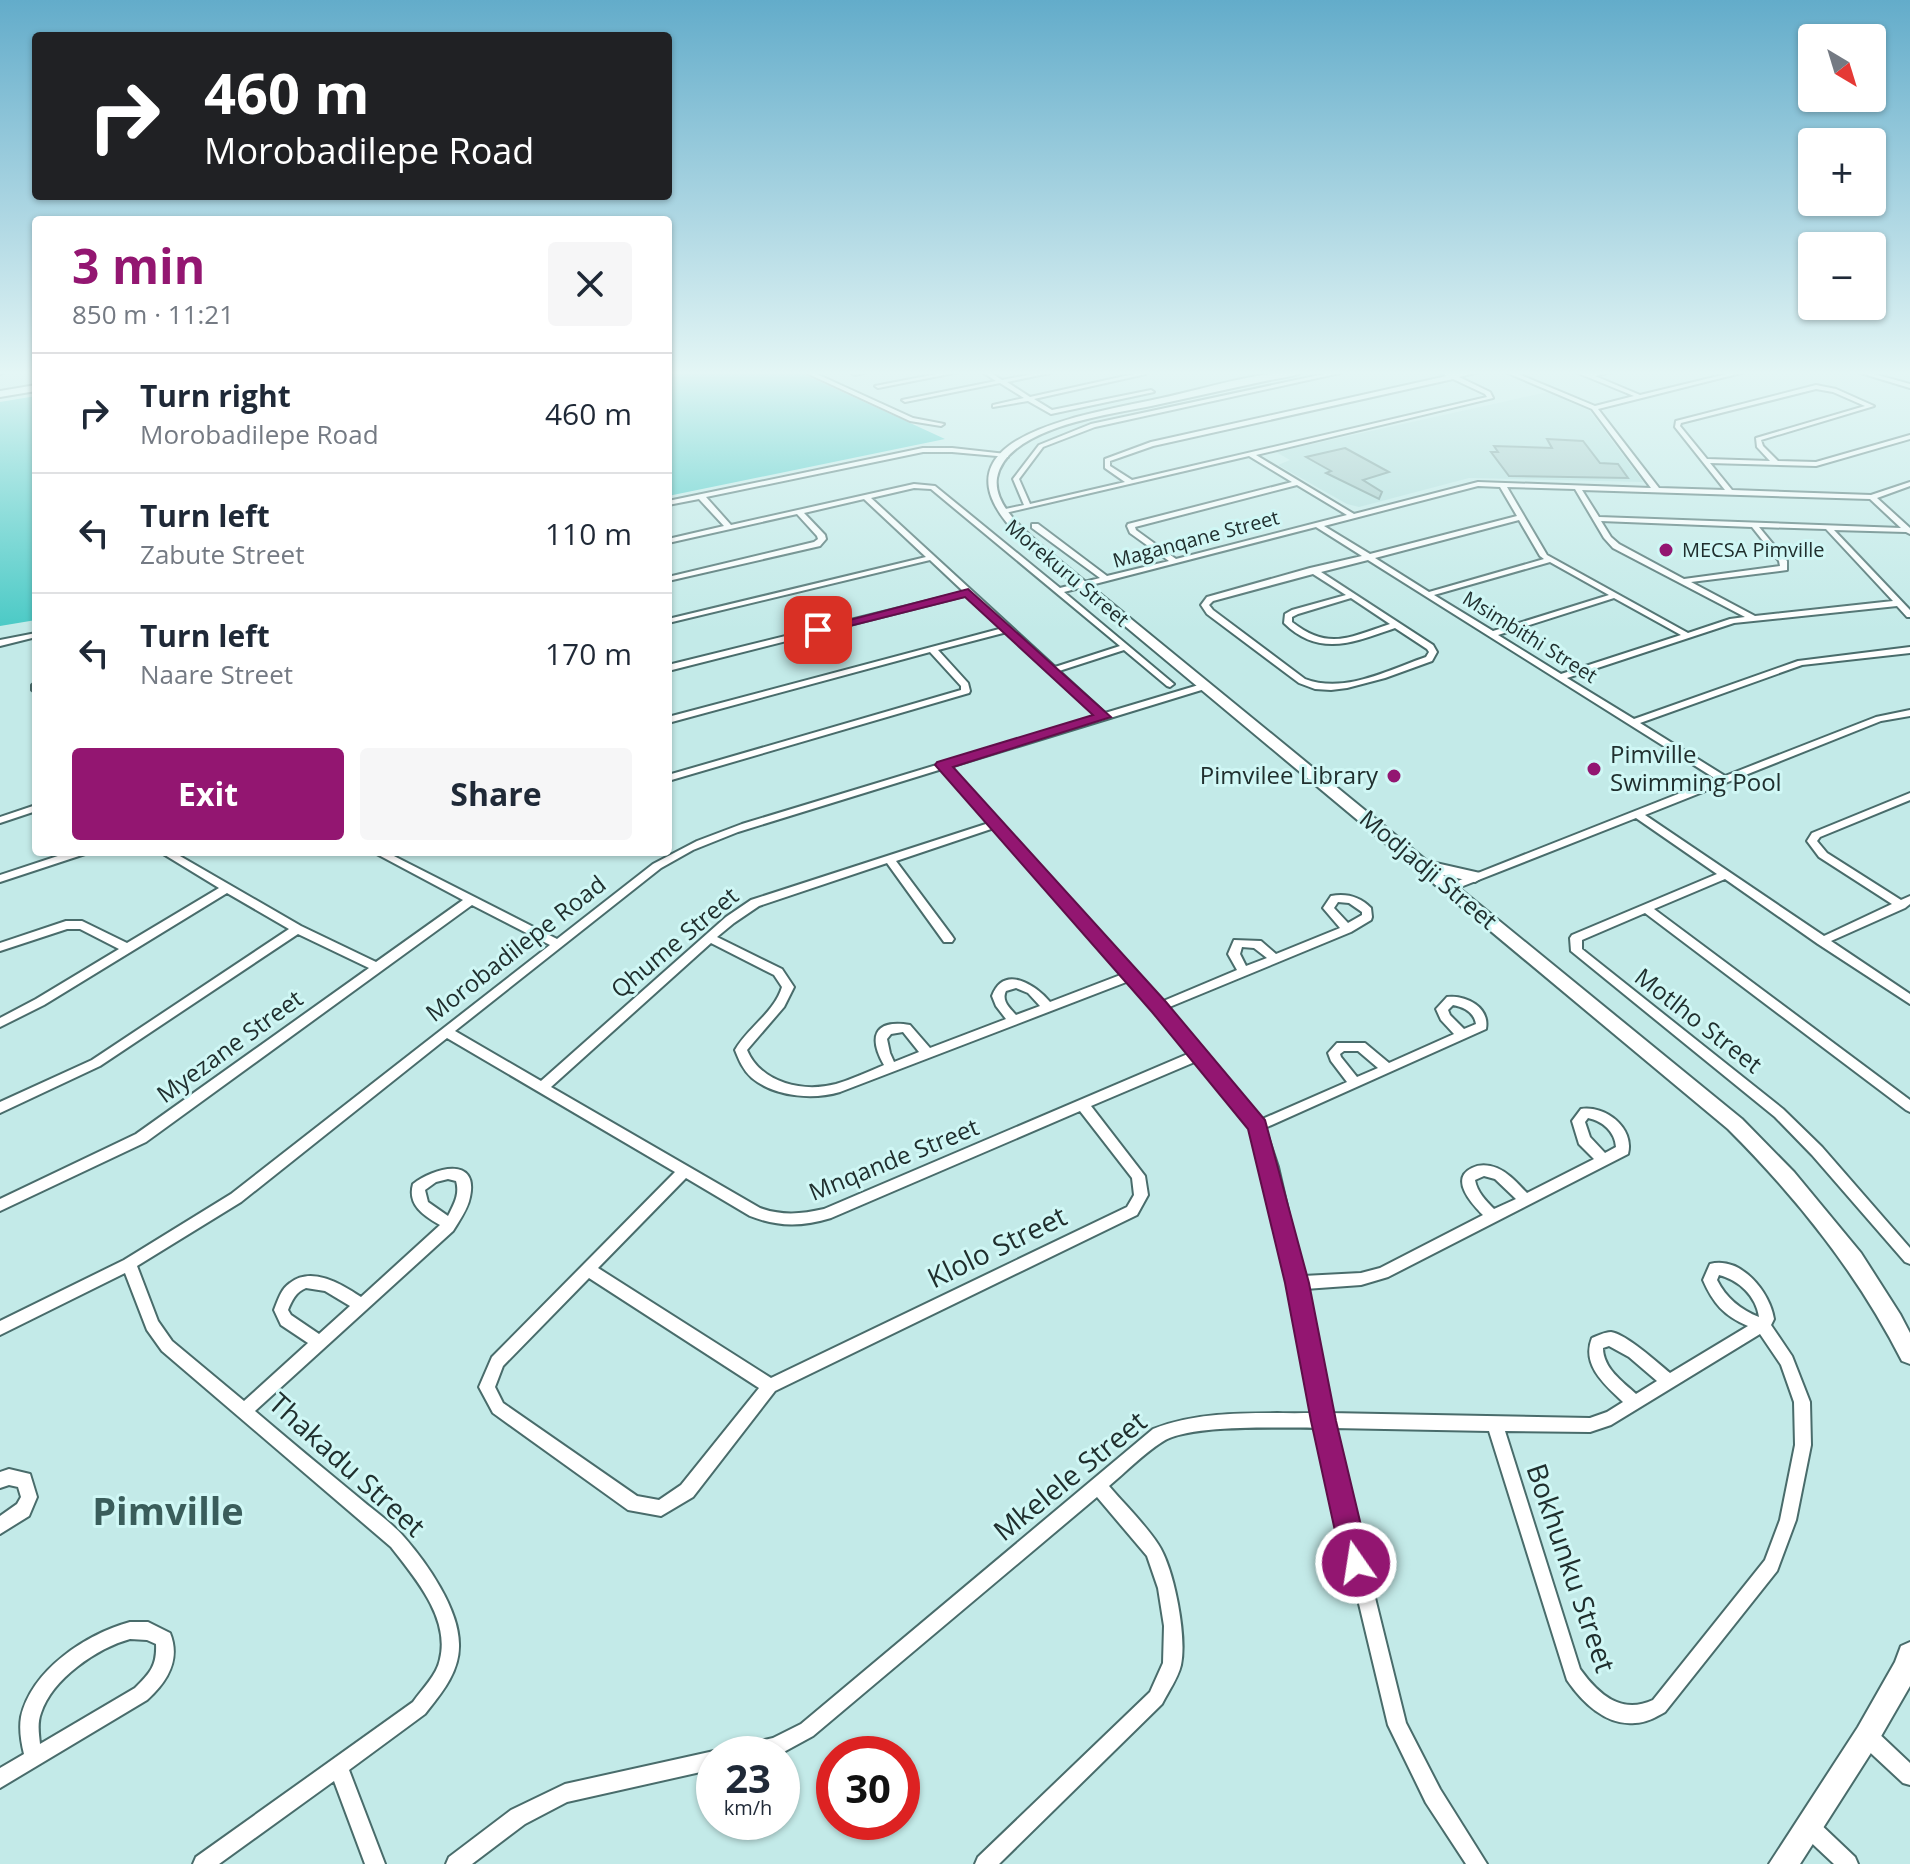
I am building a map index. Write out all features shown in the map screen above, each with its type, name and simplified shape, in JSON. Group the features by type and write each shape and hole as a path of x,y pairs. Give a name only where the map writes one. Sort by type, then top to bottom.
{"street":[{"path":"672,502 884,458"},
{"name":"Modjadji Street","path":"1005,458 992,481 1004,512 1020,532 1735,1124 1817,1209 1859,1263 1910,1354"},
{"path":"1028,506 1016,479 1031,458"},
{"path":"1113,458 1105,465 1130,482"},
{"path":"1004,512 1233,458"},
{"path":"1257,458 1351,515"},
{"path":"1632,458 1656,489"},
{"path":"1703,458 1730,492"},
{"path":"1771,458 1776,463"},
{"path":"1705,461 1819,463 1837,458"},
{"path":"1174,561 1133,531 1131,526 1298,483"},
{"path":"1502,484 1538,550 1550,560 1688,636"},
{"name":"Maganqane Street","path":"1059,591 1457,487 1502,484 1872,497 1910,484"},
{"name":"Morekuru Street","path":"672,540 920,485 938,489 1170,684"},
{"path":"1577,487 1616,546 1752,618"},
{"path":"701,496 729,527"},
{"path":"866,497 1104,717"},
{"path":"1872,497 1909,531"},
{"path":"672,578 817,544 822,539 821,535 799,512"},
{"path":"1313,570 1430,647 1432,657 1334,689 1320,689 1302,681 1210,612 1205,605 1210,599 1313,570 1367,556 1384,555 1519,518"},
{"path":"1598,519 1909,531"},
{"name":"Msimbithi Street","path":"1316,524 1724,780"},
{"path":"1684,581 1784,568 1783,561 1754,525"},
{"path":"1035,526 1106,579"},
{"path":"1828,527 1910,615"},
{"path":"672,620 931,558"},
{"path":"1429,594 1550,560"},
{"path":"672,667 968,593"},
{"path":"1351,596 1295,612 1288,616 1288,623 1312,641 1326,645 1396,625"},
{"path":"1492,634 1614,596"},
{"path":"1560,677 1752,618 1898,603"},
{"path":"672,719 1008,629"},
{"path":"0,643 32,636"},
{"name":"Morekuru Street","path":"1054,670 1126,647"},
{"path":"672,777 966,691 965,685 932,649"},
{"path":"1632,723 1801,663 1910,650"},
{"name":"Morobadilepe Road","path":"0,1328 129,1264 236,1198 657,866 708,838 1205,686"},
{"path":"1449,888 1879,719 1910,713"},
{"path":"943,765 1159,1007 1258,1126 1297,1283 1323,1421 1397,1725 1433,1796 1477,1864"},
{"path":"1906,902 1823,855 1812,841 1816,835 1910,796"},
{"path":"0,820 32,809"},
{"path":"1637,814 1910,1000"},
{"name":"Qhume Street","path":"543,1087 730,920 755,903 994,825"},
{"path":"0,879 69,856"},
{"path":"171,856 297,929 376,967"},
{"path":"386,856 557,944"},
{"path":"395,861 403,856"},
{"path":"890,860 948,939"},
{"path":"1418,863 1475,877"},
{"name":"Motlho Street","path":"1726,874 1576,938 1574,945 1578,955 1779,1113 1817,1151 1910,1258"},
{"path":"0,1023 225,889"},
{"name":"Myezane Street","path":"0,1205 141,1138 471,900"},
{"path":"1822,941 1906,902"},
{"path":"1646,908 1910,1107"},
{"path":"0,947 66,925 82,925 127,948"},
{"path":"0,1108 96,1063 297,929"},
{"path":"1159,1007 1347,929"},
{"path":"711,939 778,972 788,987 786,1000 749,1036 741,1050 744,1065 793,1091 813,1094 836,1089 1129,976"},
{"path":"1243,971 1234,954 1235,947 1243,941 1257,944 1274,958"},
{"path":"1015,1021 999,1001 999,993 1004,986 1023,984 1049,1008"},
{"path":"892,1068 879,1047 885,1032 895,1028 906,1028 928,1054"},
{"name":"Mnqande Street","path":"447,1032 755,1212 774,1220 798,1221 826,1214 1198,1055"},
{"path":"1258,1126 1463,1035"},
{"path":"1355,1083 1335,1058 1334,1053 1341,1046 1361,1046 1388,1069"},
{"name":"Klolo Street","path":"770,1386 1132,1211 1141,1195 1138,1176 1083,1105"},
{"path":"1297,1283 1371,1277 1604,1160"},
{"path":"1493,1217 1469,1186 1468,1178 1475,1172 1484,1169 1496,1173 1526,1200"},
{"path":"589,1270 770,1386 687,1491 661,1508 634,1504 498,1408 487,1387 497,1362 685,1171"},
{"path":"245,1410 450,1224"},
{"name":"Thakadu Street","path":"129,1264 152,1325 167,1346 397,1541 422,1576 451,1634 449,1659 437,1685 419,1708 203,1864"},
{"path":"319,1342 286,1320 281,1310 292,1291 319,1281 332,1285 361,1305"},
{"name":"Mkelele Street","path":"796,1736 807,1730 1159,1434 1186,1424 1323,1421 1590,1425 1611,1418 1762,1325"},
{"name":"Bokhunku Street","path":"1495,1425 1573,1674 1584,1691 1599,1704 1632,1715 1647,1714 1659,1706 1771,1565 1788,1520 1803,1445 1802,1402 1787,1361 1762,1325"},
{"path":"1634,1403 1599,1365 1594,1353 1597,1343 1610,1339 1622,1344 1668,1381"},
{"path":"0,1480 9,1477 24,1480 29,1497 23,1510 0,1526"},
{"path":"985,1864 1156,1698 1172,1664 1173,1626 1167,1588 1153,1551 1099,1487"},
{"path":"0,1779 35,1758 141,1694 160,1678 166,1664 164,1639 156,1632 129,1630 110,1637 69,1662 48,1683 33,1706 28,1738 35,1758"},
{"path":"1783,1864 1867,1736 1906,1668 1910,1655"},
{"path":"1867,1736 1910,1776"},
{"path":"456,1864 518,1817 565,1793 696,1764"},
{"path":"339,1768 375,1864"},
{"path":"1809,1827 1848,1864"}],"shaded area":[{"path":"0,458 32,458 32,621 0,626"},
{"path":"672,458 853,458 672,495"},
{"path":"1286,458 1625,458 1643,482 1469,478 1359,507 1347,504 1278,465 1290,460"}],"building":[{"path":"1308,458 1363,458 1389,472 1363,480 1382,492 1379,499 1326,473 1331,471"},
{"path":"1495,458 1596,458 1600,463 1618,464 1628,478 1509,476"}],"place":[{"name":"MECSA Pimville","path":"1666,550"},
{"name":"Pimville Swimming Pool","path":"1594,769"},
{"name":"Pimvilee Library","path":"1394,776"}],"district":[{"name":"Pimville","path":"168,1512"}],"route":[{"path":"818,630 968,593 1104,717 943,765 1159,1007 1258,1126 1271,1167 1323,1421 1356,1563"}]}
